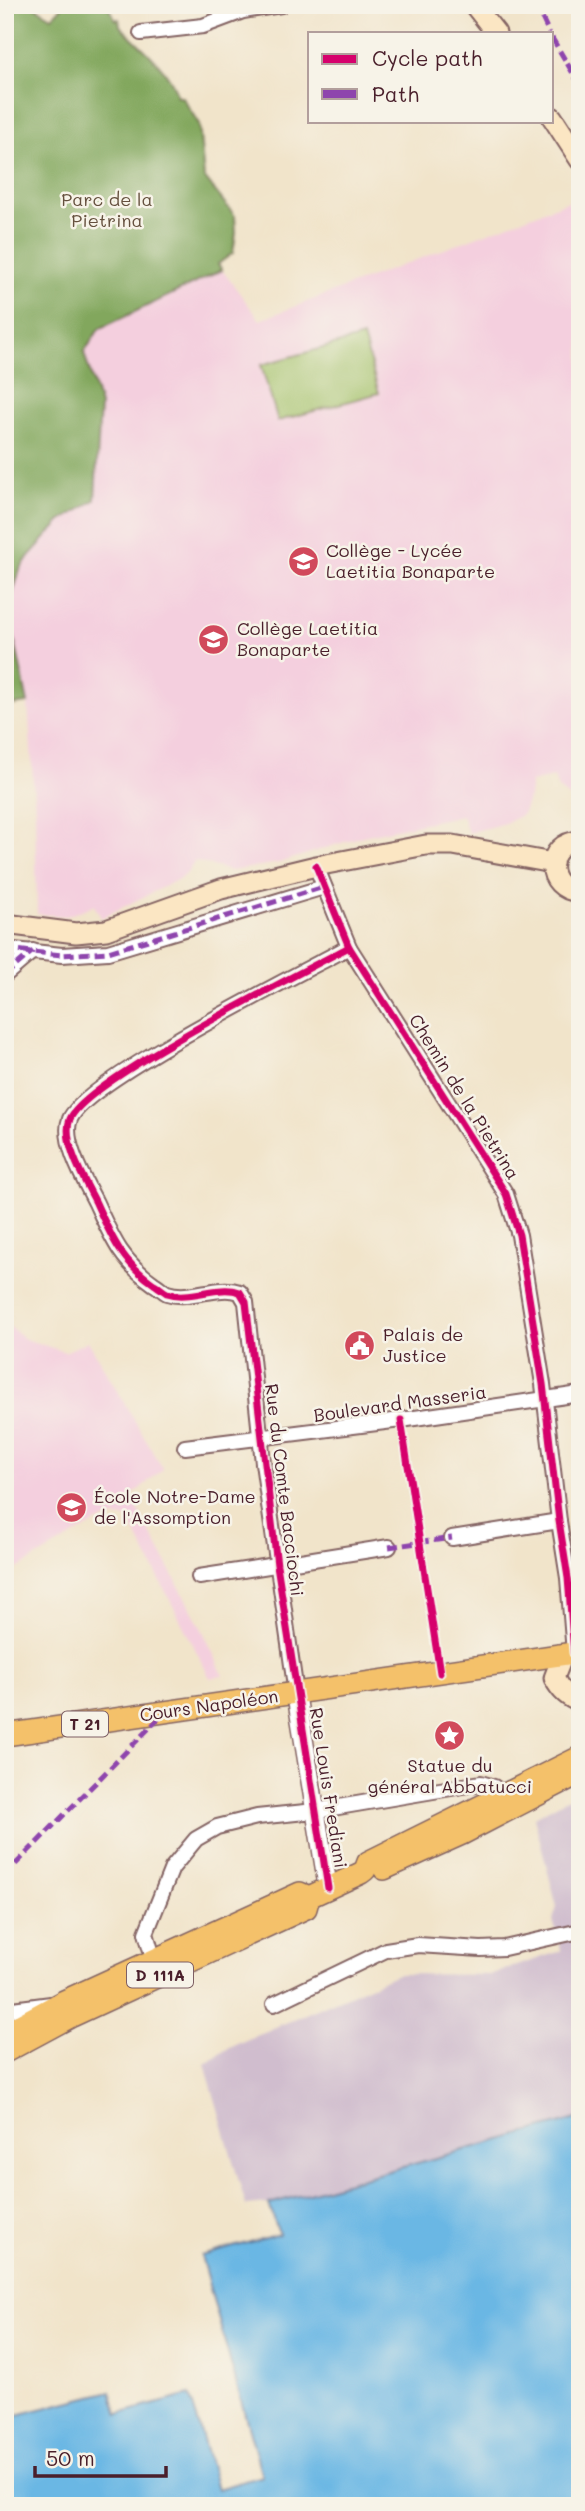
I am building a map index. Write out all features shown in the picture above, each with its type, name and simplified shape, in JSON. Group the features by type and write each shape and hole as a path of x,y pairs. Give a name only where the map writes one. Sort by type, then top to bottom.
{"main road":[{"path":"474,5 495,32"},
{"path":"554,120 580,160"},
{"path":"580,841 566,844 552,863 559,883 570,891 580,892"},
{"path":"5,924 76,933 106,930 222,889 309,868 426,845 453,845 552,863"},
{"path":"572,1653 554,1678 559,1687 580,1702"},
{"name":"Cours Napoléon","path":"5,1735 572,1653"},
{"name":"D 111A","path":"365,1870 368,1862 580,1756"},
{"name":"D 111A","path":"5,2034 62,2002 306,1908 319,1892 365,1870 376,1873 462,1834 580,1773"},
{"name":"D 111A","path":"5,2052 156,1968"}],"street":[{"path":"141,33 203,26 243,11 281,5"},
{"path":"307,892 309,868"},
{"name":"Chemin de la Pietrina","path":"309,868 324,887 349,947 506,1194 519,1235 543,1384 568,1578 572,1653"},
{"path":"5,949 62,955 108,952 324,887"},
{"name":"Rue du Comte Bacciochi","path":"296,1693 260,1438 246,1302 240,1292 231,1289 184,1295 167,1293 141,1275 119,1252 82,1174 69,1140 69,1121 90,1095 145,1058 349,947"},
{"path":"5,975 33,951"},
{"name":"Boulevard Masseria","path":"185,1447 580,1394"},
{"path":"452,1538 559,1521"},
{"path":"199,1577 389,1548"},
{"name":"Rue Louis Frediani","path":"296,1693 315,1811 319,1892"},
{"path":"156,1968 146,1933 172,1868 196,1839 216,1827 257,1817 315,1811 481,1783 494,1787 503,1794"},
{"path":"274,2004 386,1950 418,1945 504,1948 580,1931"},
{"path":"5,2010 62,2002"}],"shaded area":[{"name":"Collège - Lycée Laetitia Bonaparte","path":"580,197 580,800 573,800 558,789 554,777 531,782 522,815 505,823 468,833 462,815 363,836 279,863 231,871 195,861 179,879 101,918 94,905 67,916 37,914 35,812 28,703 8,609 20,570 29,556 60,522 95,500 100,405 84,353 99,329 222,270 260,320"},
{"name":"École Notre-Dame de l'Assomption","path":"5,1323 25,1339 65,1352 88,1341 163,1469 131,1496 203,1631 223,1675 210,1678 128,1518 114,1517 95,1523 5,1576"},
{"path":"580,1792 580,2118 269,2204 246,2206 205,2064 230,2047 397,1974 489,1975 561,1951 553,1920 557,1907 534,1817"}],"green space":[{"name":"Parc de la Pietrina","path":"5,5 32,5 52,17 64,5 107,5 116,20 119,19 120,26 162,68 177,97 182,97 199,124 204,177 235,216 236,233 233,253 218,264 222,270 99,329 84,353 100,405 95,500 60,522 20,570 8,609 28,703 5,706"},
{"path":"363,337 379,393 278,421 261,365"}],"water":[{"path":"580,2118 580,2506 5,2506 5,2418 111,2391 118,2414 190,2395 217,2489 262,2476 201,2256 279,2234 269,2204"}],"marked path":[{"path":"536,5 549,32"},
{"path":"554,41 580,85"},
{"path":"5,949 62,955 108,952 324,887"},
{"path":"5,975 33,951"},
{"path":"389,1547 452,1538"},
{"path":"5,1875 165,1712"}],"cycle path":[{"path":"316,866 349,947 506,1194 519,1235 543,1384 568,1578 574,1653"},
{"path":"328,1888 277,1565 246,1302 240,1292 231,1290 185,1295 167,1293 133,1267 113,1238 81,1173 72,1150 68,1128 70,1119 85,1101 114,1079 198,1028 349,947"},
{"path":"401,1420 440,1673"}],"place":[{"name":"Collège - Lycée Laetitia Bonaparte","path":"303,561"},
{"name":"Collège Laetitia Bonaparte","path":"214,639"},
{"name":"Palais de Justice","path":"360,1345"},
{"name":"École Notre-Dame de l'Assomption","path":"71,1507"},
{"name":"Statue du général Abbatucci","path":"450,1736"}]}
